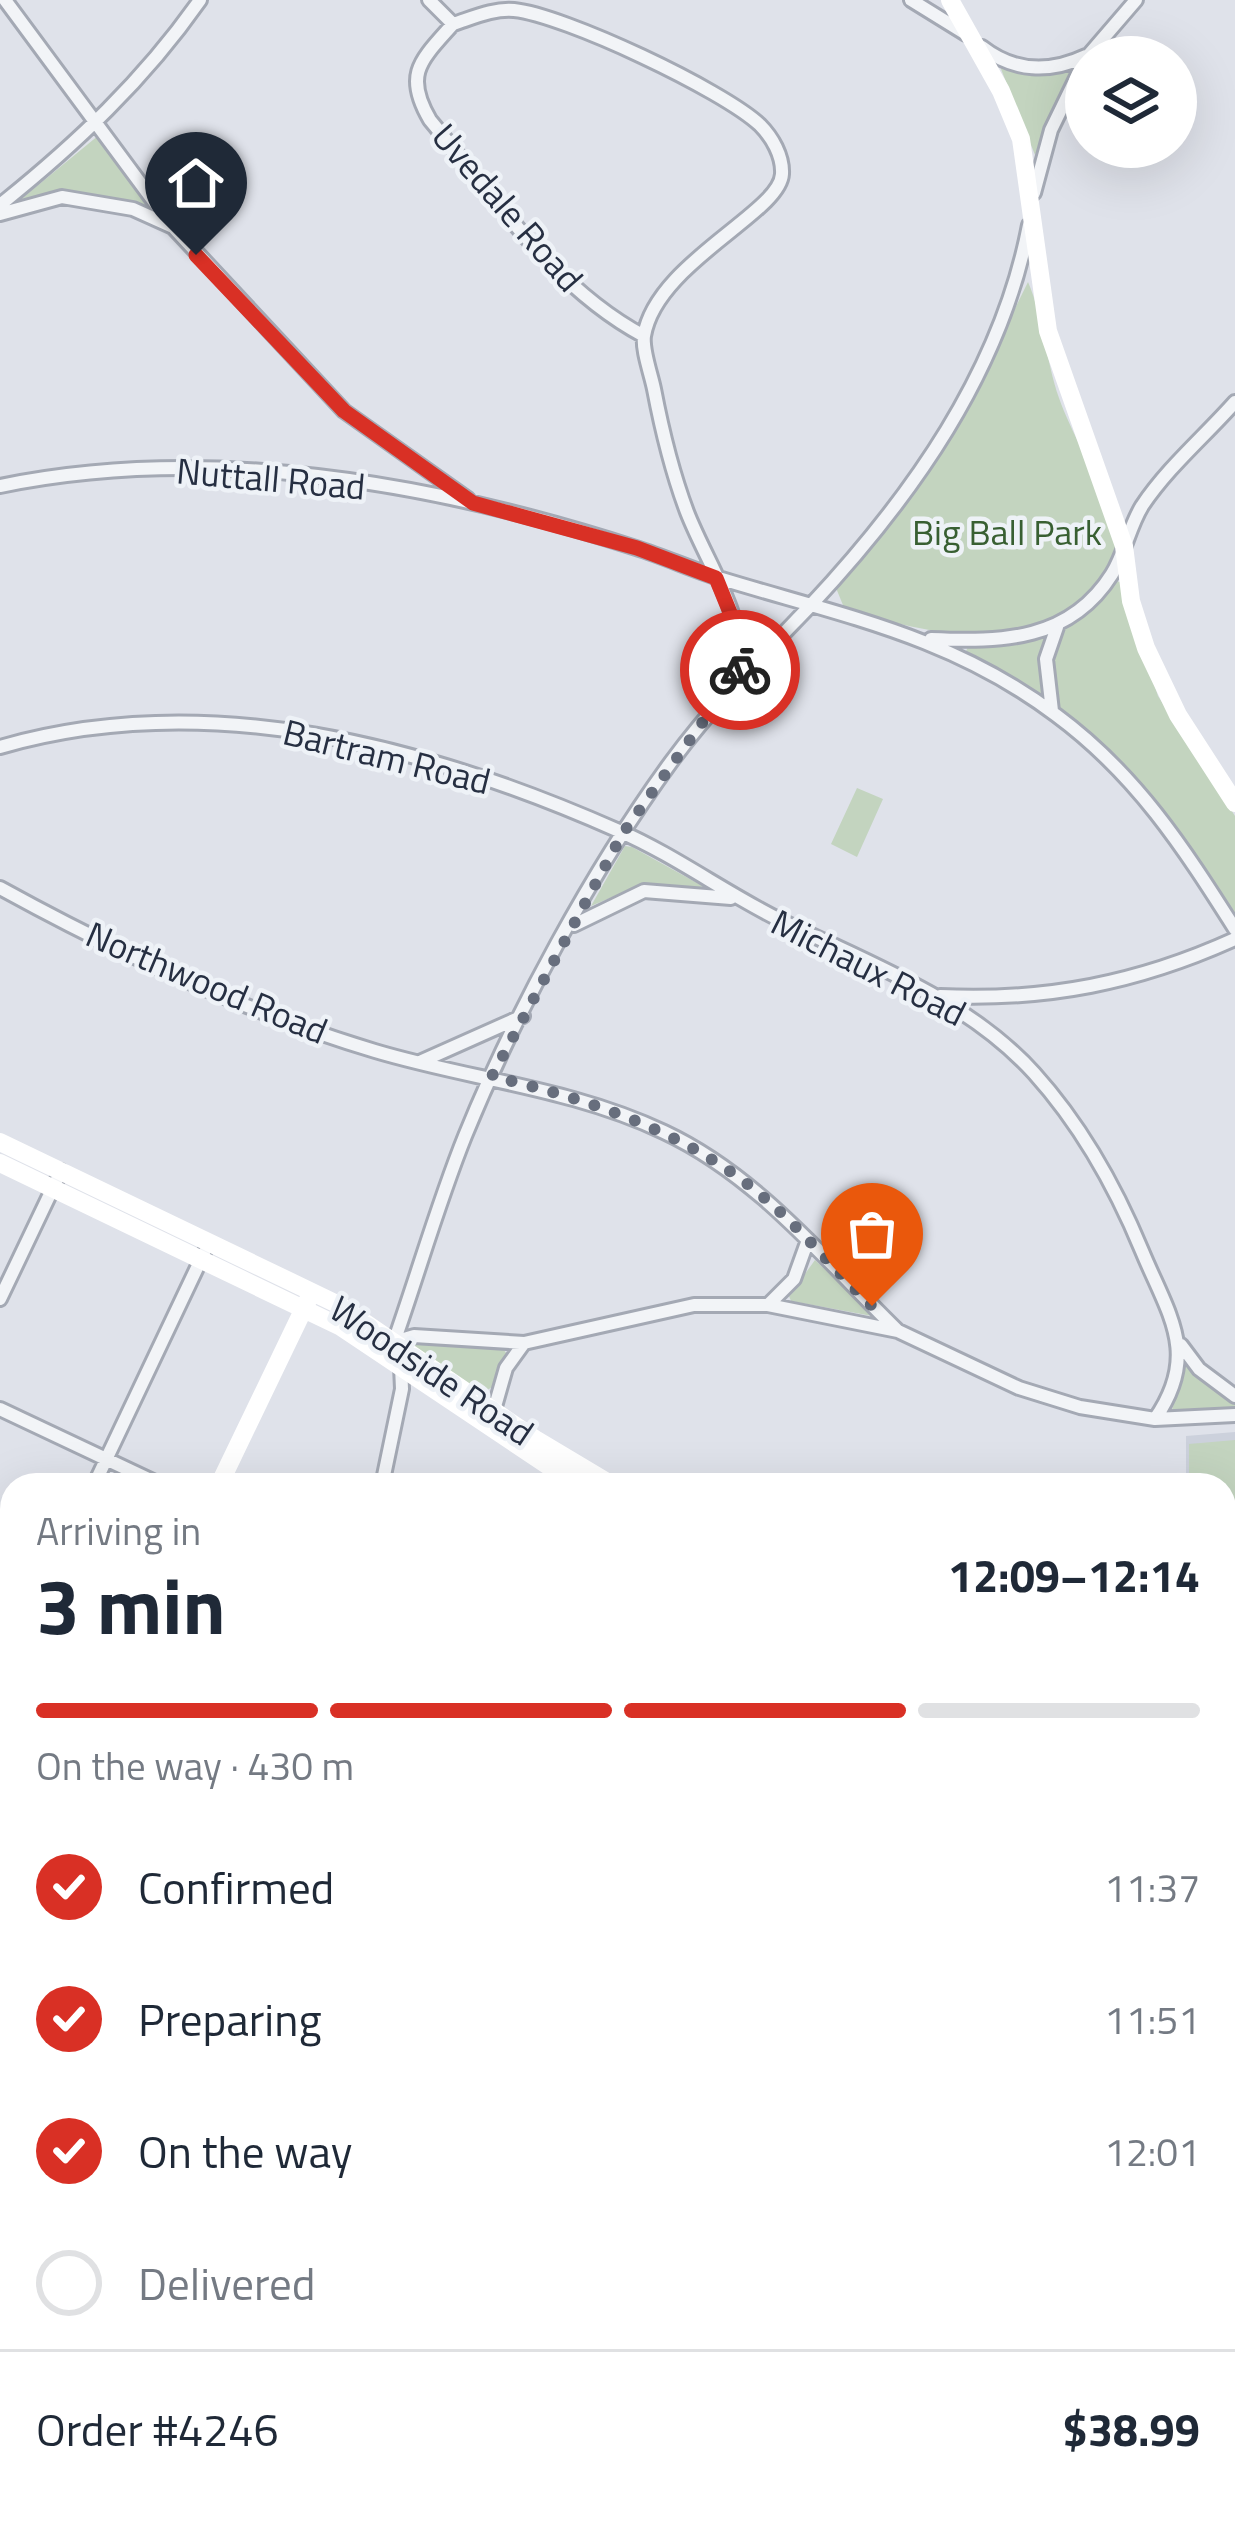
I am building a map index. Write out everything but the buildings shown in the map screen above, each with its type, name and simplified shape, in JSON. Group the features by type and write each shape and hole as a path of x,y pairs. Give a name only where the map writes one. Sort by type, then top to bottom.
{"street":[{"path":"5,0 173,226 344,411 473,503"},
{"path":"0,209 97,124 168,46 200,0"},
{"path":"429,0 453,24 516,10 685,76 763,128 778,151 782,176 771,200 706,247 673,280 644,336 664,440 742,642 740,675"},
{"path":"911,0 991,54 1022,67 1065,63"},
{"path":"950,0 1021,139 1048,331 1124,546 1131,601 1159,682 1235,803"},
{"path":"1105,36 1136,0"},
{"name":"Uvedale Road","path":"453,24 415,76 416,97 430,120 553,266 607,316 644,336"},
{"path":"384,1473 402,1371 394,1342 465,1136 492,1076 623,833 740,675 811,605 892,507 966,400 1018,283 1052,130 1065,103"},
{"path":"0,209 62,197 133,209 173,226"},
{"path":"929,639 1020,639 1057,627 1086,605 1111,574 1138,512 1162,479 1235,402"},
{"name":"Nuttall Road","path":"0,486 108,472 240,469 473,503 637,548 716,578 811,605"},
{"path":"811,605 929,639 1052,711 1146,796 1235,929"},
{"path":"1052,711 1046,659 1057,627"},
{"name":"Bartram Road","path":"2,748 141,724 271,726 436,763 623,833"},
{"name":"Michaux Road","path":"623,833 738,899 937,996 986,1028 1034,1072 1080,1132 1128,1216 1181,1344 1199,1369 1235,1396"},
{"name":"Northwood Road","path":"0,888 242,1004 374,1051 582,1099 666,1132 733,1173 898,1331"},
{"name":"Michaux Road","path":"569,928 609,904 644,891 738,899"},
{"path":"937,996 1004,999 1118,984 1235,939"},
{"path":"421,1061 524,1016"},
{"path":"0,1142 57,1180 309,1299 225,1473"},
{"path":"0,1163 57,1180"},
{"path":"0,1299 57,1180"},
{"path":"768,1304 794,1279 808,1240"},
{"path":"100,1473 205,1250"},
{"name":"Woodside Road","path":"309,1299 394,1342 561,1473"},
{"name":"Woodside Road","path":"309,1299 402,1371 590,1473"},
{"path":"394,1342 413,1336 524,1343 694,1305 768,1304 898,1331 1019,1388 1080,1407 1155,1419 1235,1415"},
{"path":"491,1420 506,1368 524,1343"},
{"path":"1155,1419 1174,1388 1181,1344"},
{"path":"0,1409 136,1473"}],"shaded area":[{"path":"1235,1432 1235,1473 1186,1473 1186,1436"}],"green space":[{"path":"999,64 1036,74 1065,71 1065,86 1035,155"},
{"path":"99,135 148,206 69,191 20,200"},
{"name":"Big Ball Park","path":"1028,282 1059,398 1108,509 1116,544 1112,560 1072,610 1044,625 1013,633 943,632 845,610 836,588 952,435"},
{"path":"1115,581 1121,582 1158,696 1235,816 1235,918 1179,832 1114,755 1061,711 965,653 968,647 1049,632 1083,612"},
{"path":"857,788 883,799 857,857 831,844"},
{"path":"625,846 708,889 641,885 591,906"},
{"path":"815,1260 872,1316 791,1301 789,1296"},
{"path":"412,1345 503,1349 507,1354 492,1387 483,1393"},
{"path":"1186,1364 1235,1403 1235,1409 1171,1413"},
{"path":"1235,1440 1235,1473 1189,1473 1189,1444"}],"way so far":[{"path":"740,670 623,833 492,1076 582,1099 666,1132 733,1173 790,1222 872,1306"}],"route":[{"path":"196,255 344,411 473,503 637,548 716,578 742,642 740,670"}]}
